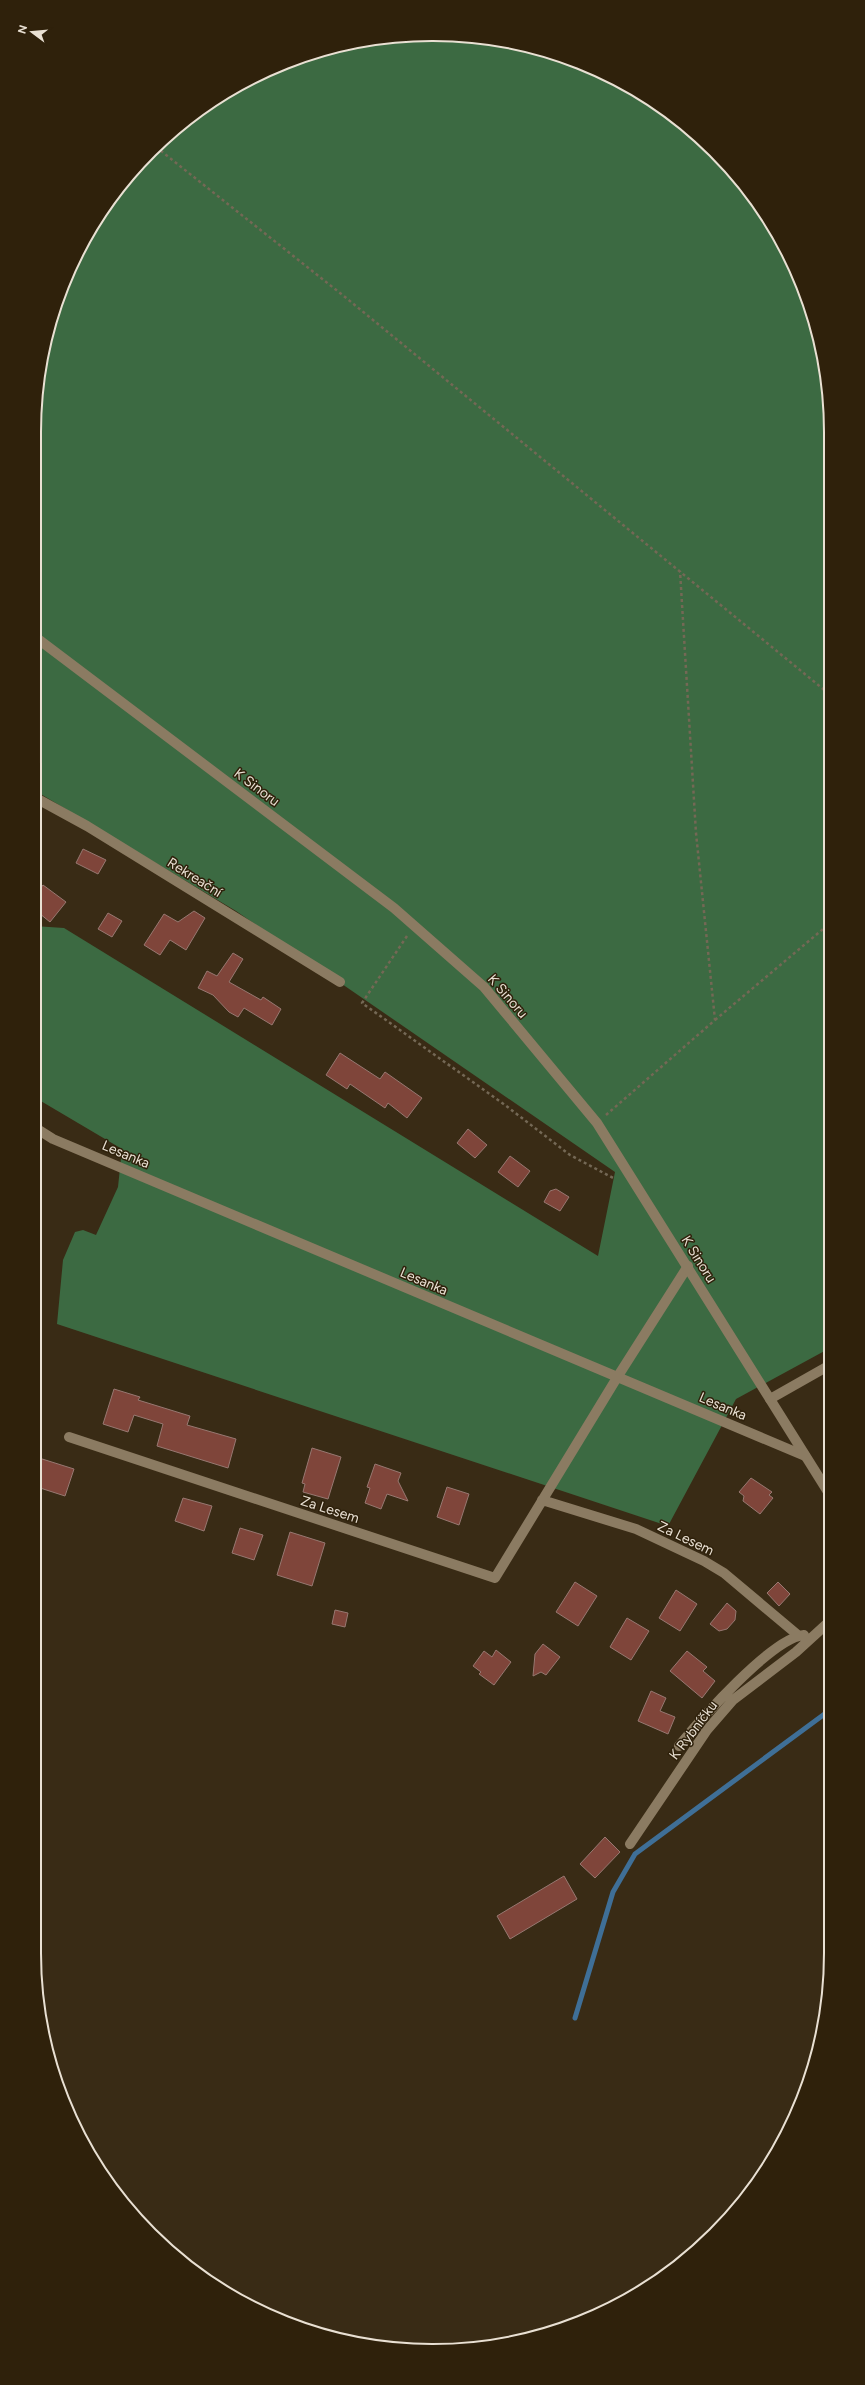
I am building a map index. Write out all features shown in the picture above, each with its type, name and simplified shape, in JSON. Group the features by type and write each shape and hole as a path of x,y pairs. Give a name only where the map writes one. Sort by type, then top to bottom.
{"street":[{"name":"K Sinoru","path":"41,641 394,908 484,987 597,1123 688,1266 824,1486"},
{"name":"Rekreační","path":"41,802 87,826 340,982"},
{"name":"Lesanka","path":"41,1132 52,1139 805,1456"},
{"name":"Za Lesem","path":"69,1438 495,1578 618,1376 688,1266"},
{"path":"770,1399 824,1368"},
{"name":"Za Lesem","path":"542,1500 636,1529 704,1561 724,1573 799,1636"},
{"name":"K Rybníčku","path":"630,1844 707,1730 733,1700 796,1652 824,1626"},
{"name":"K Rybníčku","path":"679,1746 708,1710 736,1683 790,1639 814,1634"}],"path":[{"path":"161,151 352,302 824,689"},
{"path":"680,571 696,833 715,1020"},
{"path":"414,926 362,1003 505,1105 570,1155 619,1181"},
{"path":"597,1123 715,1020 824,928"}],"green space":[{"path":"432,41 458,42 484,44 534,54 606,81 650,107 691,138 727,174 758,215 784,259 803,307 811,331 821,381 823,407 824,1351 736,1399 668,1526 57,1324 63,1260 75,1232 83,1230 96,1235 118,1187 122,1149 41,1101 41,926 64,928 598,1256 615,1172 236,911 41,794 42,407 44,381 54,331 81,259 93,237 122,194 138,174 174,138 215,107 237,93 259,81 307,62 331,54 381,44"}],"building":[{"path":"83,849 106,860 98,874 76,863"},
{"path":"43,885 66,902 50,922 41,915 41,888"},
{"path":"194,911 205,918 186,950 170,940 160,955 144,945 164,914 178,922"},
{"path":"108,913 122,921 112,937 98,929"},
{"path":"233,953 243,959 229,982 261,1000 263,997 281,1009 272,1025 244,1008 238,1017 229,1012 213,995 198,988 207,971 217,976"},
{"path":"340,1053 380,1079 385,1072 422,1098 407,1118 388,1103 385,1108 350,1084 347,1089 326,1075"},
{"path":"468,1129 487,1145 475,1158 457,1143"},
{"path":"510,1156 530,1171 518,1187 498,1172"},
{"path":"556,1189 569,1197 560,1211 544,1202 550,1191"},
{"path":"114,1389 140,1397 138,1400 190,1416 187,1425 236,1439 228,1468 157,1446 163,1424 134,1415 128,1432 103,1424"},
{"path":"312,1448 341,1457 328,1499 303,1492 305,1484 302,1483"},
{"path":"41,1459 74,1469 65,1496 41,1488"},
{"path":"375,1464 401,1473 398,1481 408,1501 387,1494 381,1509 365,1503 370,1488 367,1487"},
{"path":"751,1478 772,1492 769,1495 773,1498 760,1514 743,1501 744,1496 739,1492"},
{"path":"447,1487 469,1494 459,1525 437,1517"},
{"path":"183,1498 212,1506 204,1531 175,1521"},
{"path":"240,1528 263,1535 254,1560 232,1553"},
{"path":"290,1532 325,1543 312,1586 277,1575"},
{"path":"575,1582 597,1596 578,1626 556,1612"},
{"path":"778,1582 790,1594 779,1606 767,1593"},
{"path":"676,1590 697,1604 680,1631 659,1618"},
{"path":"727,1603 736,1611 735,1620 727,1629 719,1631 710,1624"},
{"path":"335,1610 348,1613 345,1627 332,1624"},
{"path":"627,1618 649,1631 631,1660 610,1647"},
{"path":"543,1644 560,1657 546,1675 541,1672 533,1676 535,1654"},
{"path":"496,1650 511,1662 494,1685 479,1674 481,1672 473,1666 484,1651 492,1657"},
{"path":"687,1651 707,1667 703,1671 715,1681 702,1698 670,1671"},
{"path":"651,1691 666,1698 660,1711 675,1717 668,1734 638,1721"},
{"path":"605,1837 620,1852 595,1878 580,1864"},
{"path":"564,1876 577,1899 510,1939 497,1916"}],"waterway":[{"path":"575,2018 613,1892 635,1854 824,1714"}]}
